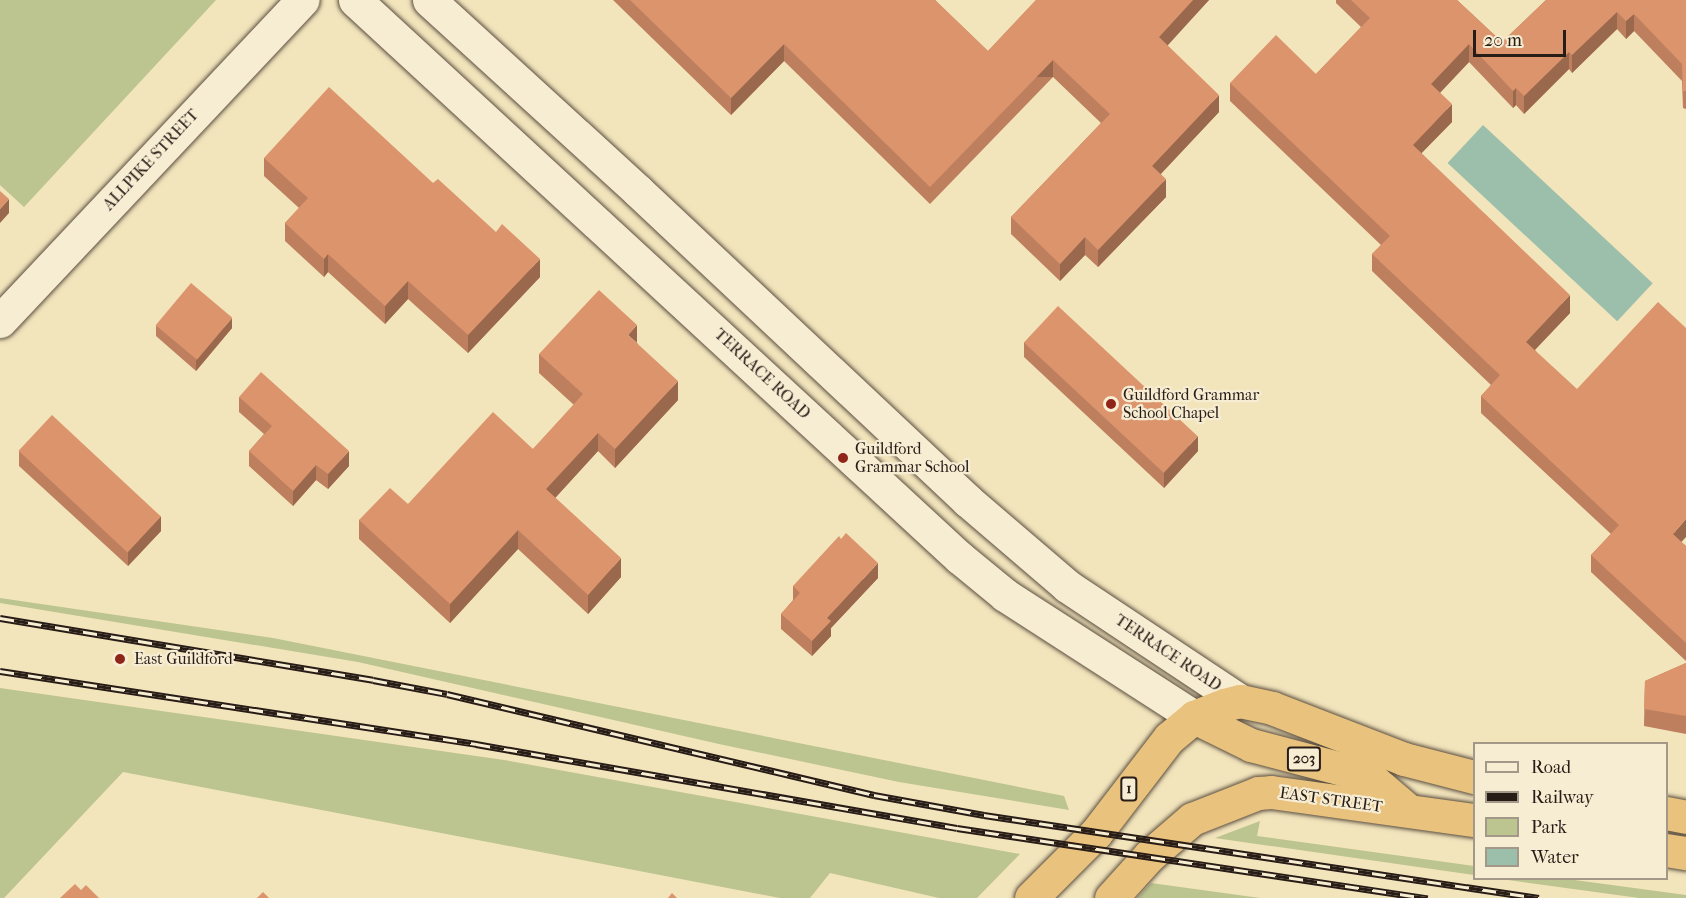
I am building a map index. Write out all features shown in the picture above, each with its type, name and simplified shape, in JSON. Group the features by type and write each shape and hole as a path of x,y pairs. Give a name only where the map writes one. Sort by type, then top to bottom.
{"highway":[{"name":"1","path":"1031,898 1096,832 1162,746 1194,717 1240,701"},
{"path":"1240,701 1272,708 1404,759 1473,777"},
{"name":"203","path":"1194,717 1251,745 1368,776 1408,810"},
{"name":"EAST STREET","path":"1112,898 1149,856 1192,819 1258,793 1270,792 1473,820"},
{"path":"1668,813 1686,817"},
{"path":"1668,850 1686,853"}],"street":[{"name":"ALLPIKE STREET","path":"0,321 302,0"},
{"name":"TERRACE ROAD","path":"355,0 960,558 1005,595 1194,717"},
{"name":"TERRACE ROAD","path":"429,0 638,191 995,524 1067,586 1240,701"}],"green space":[{"path":"0,0 216,0 24,207 0,185"},
{"path":"0,598 273,638 1064,796 1069,810 899,782 719,744 358,662 0,603"},
{"path":"0,688 504,760 1020,854 977,898 939,898 830,873 810,898 780,898 123,772 4,898 0,898"},
{"path":"1260,821 1257,836 1473,866 1473,875 1215,838"},
{"path":"1508,880 1574,880 1686,895 1686,898 1639,898"},
{"path":"1151,883 1260,898 1137,898"}],"water":[{"path":"1483,125 1653,283 1617,321 1448,163"}],"building":[{"path":"630,0 935,0 988,51 1036,0 1193,0 1159,37 1219,95 1152,166 1166,179 1098,250 1085,237 1060,264 1011,217 1110,114 1053,60 930,187 784,44 731,98"},
{"path":"1351,0 1457,0 1502,42 1546,0 1686,0 1686,91 1683,91 1682,64 1634,14 1626,21 1617,12 1572,55 1569,52 1524,96 1516,88 1513,91 1469,44 1431,84 1452,104 1413,145 1570,295 1526,342 1577,389 1658,302 1686,328 1686,519 1673,534 1686,546 1686,643 1591,555 1619,525 1481,396 1500,375 1372,254 1390,236 1230,83 1276,35 1316,74 1370,18"},
{"path":"329,87 433,183 438,179 496,232 502,224 540,259 468,335 408,281 385,306 328,254 324,259 285,223 308,198 264,158"},
{"path":"0,191 9,199 0,209"},
{"path":"191,283 232,318 197,360 156,325"},
{"path":"599,290 637,325 628,335 678,381 615,449 598,433 546,489 621,558 588,595 518,530 450,604 359,520 390,488 408,504 493,412 533,449 583,394 539,354"},
{"name":"Guildford Grammar School Chapel","path":"1058,306 1198,436 1164,473 1024,343"},
{"path":"261,372 349,451 328,474 316,465 293,491 249,451 272,426 239,397"},
{"path":"52,415 161,517 128,552 19,451"},
{"path":"846,533 878,563 827,618 831,621 812,641 781,614 800,593 793,586 839,536 841,539"},
{"path":"1686,663 1686,716 1644,709 1645,681"},
{"path":"75,884 81,890 86,885 99,898 60,898"},
{"path":"263,892 269,898 257,898"}],"railway":[{"path":"0,618 447,694 874,795 984,815 1539,898"},
{"path":"0,671 476,744 957,828 1428,898"}],"place":[{"name":"Guildford Grammar School Chapel","path":"1111,404"},
{"name":"Guildford Grammar School","path":"843,458"},
{"name":"East Guildford","path":"120,659"}]}
